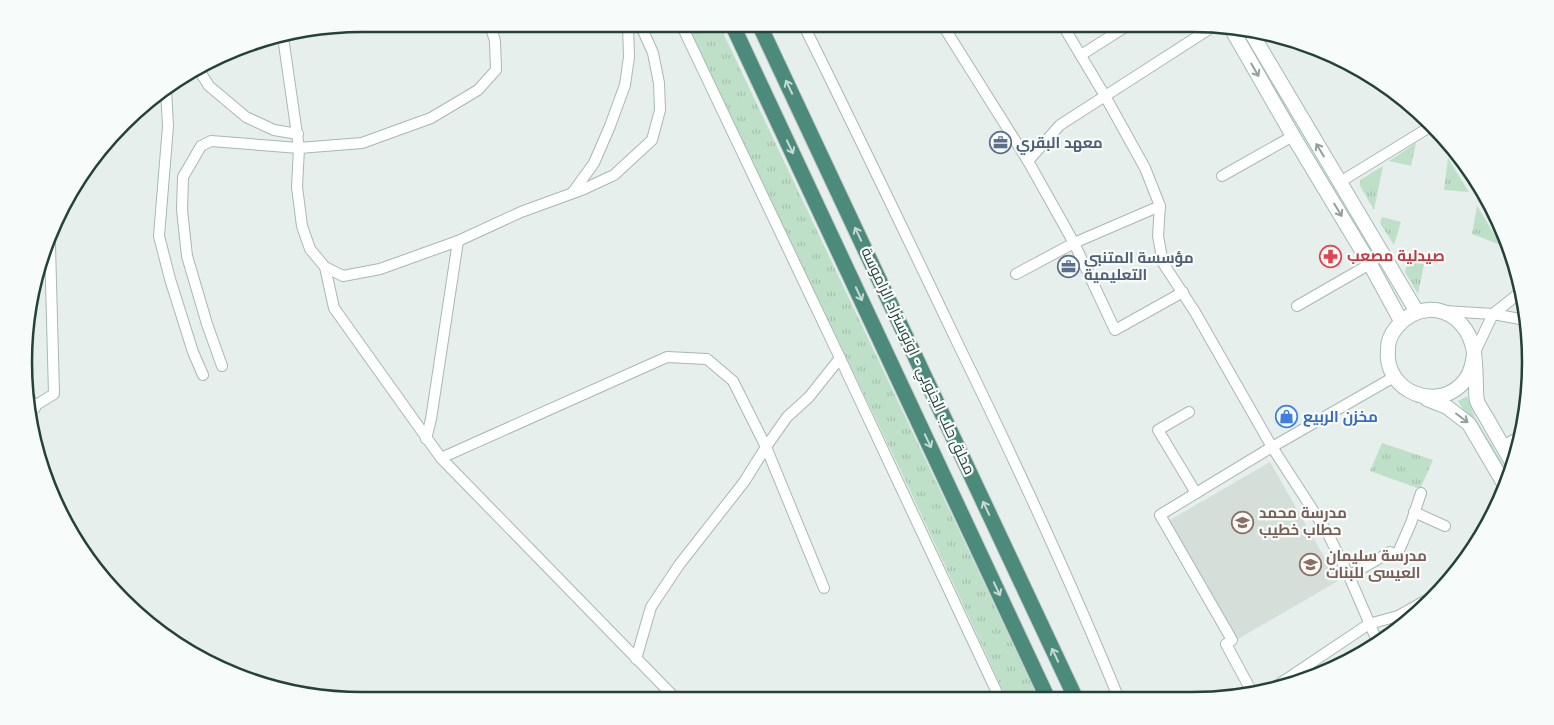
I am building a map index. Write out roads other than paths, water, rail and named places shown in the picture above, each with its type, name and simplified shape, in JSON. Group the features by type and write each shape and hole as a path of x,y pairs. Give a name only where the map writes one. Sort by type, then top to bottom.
{"highway":[{"name":"محلق حلب الجنوبي - اوتوستراد الراموسة","path":"736,32 1045,692"},
{"name":"محلق حلب الجنوبي - اوتوستراد الراموسة","path":"763,32 1073,692"}],"main road":[{"path":"1235,35 1370,264 1401,321"},
{"path":"1255,39 1417,312"},
{"path":"1501,478 1469,424 1447,407 1409,392 1394,377 1389,366 1388,342 1393,331 1401,321 1417,312 1428,310 1439,311 1453,316 1464,326 1472,339 1477,401 1508,456"},
{"path":"1419,396 1445,395 1457,388 1466,379 1472,367 1474,354"}],"street":[{"path":"222,366 207,324 187,256 182,210 183,177 201,146 211,141 299,148 362,143 431,118 478,90 496,70 496,41 493,32"},
{"path":"572,193 594,163 625,85 629,57 628,32"},
{"path":"325,268 344,276 380,269 458,240 521,212 614,175 652,140 660,110 659,83 653,52 644,32"},
{"path":"685,32 997,692"},
{"path":"807,32 882,183 1023,479 1084,613 1117,692"},
{"path":"947,32 1028,161 1074,243 1115,330 1182,292"},
{"path":"1067,32 1145,168 1160,206 1158,236 1163,264 1182,292 1272,447 1327,532 1349,576 1375,637"},
{"path":"1081,55 1117,32"},
{"path":"1028,161 1060,125 1204,33"},
{"path":"284,42 298,134 298,187 302,226 310,249 325,268 334,308 440,458 669,692"},
{"path":"202,75 209,86 246,117 274,130 298,134"},
{"path":"166,98 168,126 159,236 170,279 193,352 203,375"},
{"path":"1340,182 1426,130"},
{"path":"1222,176 1293,136"},
{"path":"1016,274 1074,243 1160,206"},
{"path":"426,439 431,420 458,240"},
{"path":"35,407 54,394 50,255"},
{"path":"1297,306 1370,264"},
{"path":"1474,354 1493,314 1515,297"},
{"path":"1439,311 1493,314 1519,319"},
{"path":"440,458 667,357 707,359 734,381 766,447 824,588"},
{"path":"636,659 651,607 679,565 744,482 786,417 808,397 840,358"},
{"path":"1249,687 1226,644 1232,640 1160,515 1272,447 1394,377"},
{"path":"1189,412 1158,430 1196,493"},
{"path":"1502,446 1512,441"},
{"path":"1349,576 1390,552 1398,555 1421,493"},
{"path":"1414,512 1445,526"},
{"path":"1289,678 1369,624 1407,612"}],"place":[{"name":"معهد البقري","path":"1000,143"},
{"name":"صيدلية مصعب","path":"1331,256"},
{"name":"مؤسسة المتنبي التعليمية","path":"1068,267"},
{"name":"مخزن الربيع","path":"1287,417"},
{"name":"مدرسة محمد حطاب خطيب","path":"1243,522"},
{"name":"مدرسة سليمان العيسى للبنات","path":"1310,565"}]}
